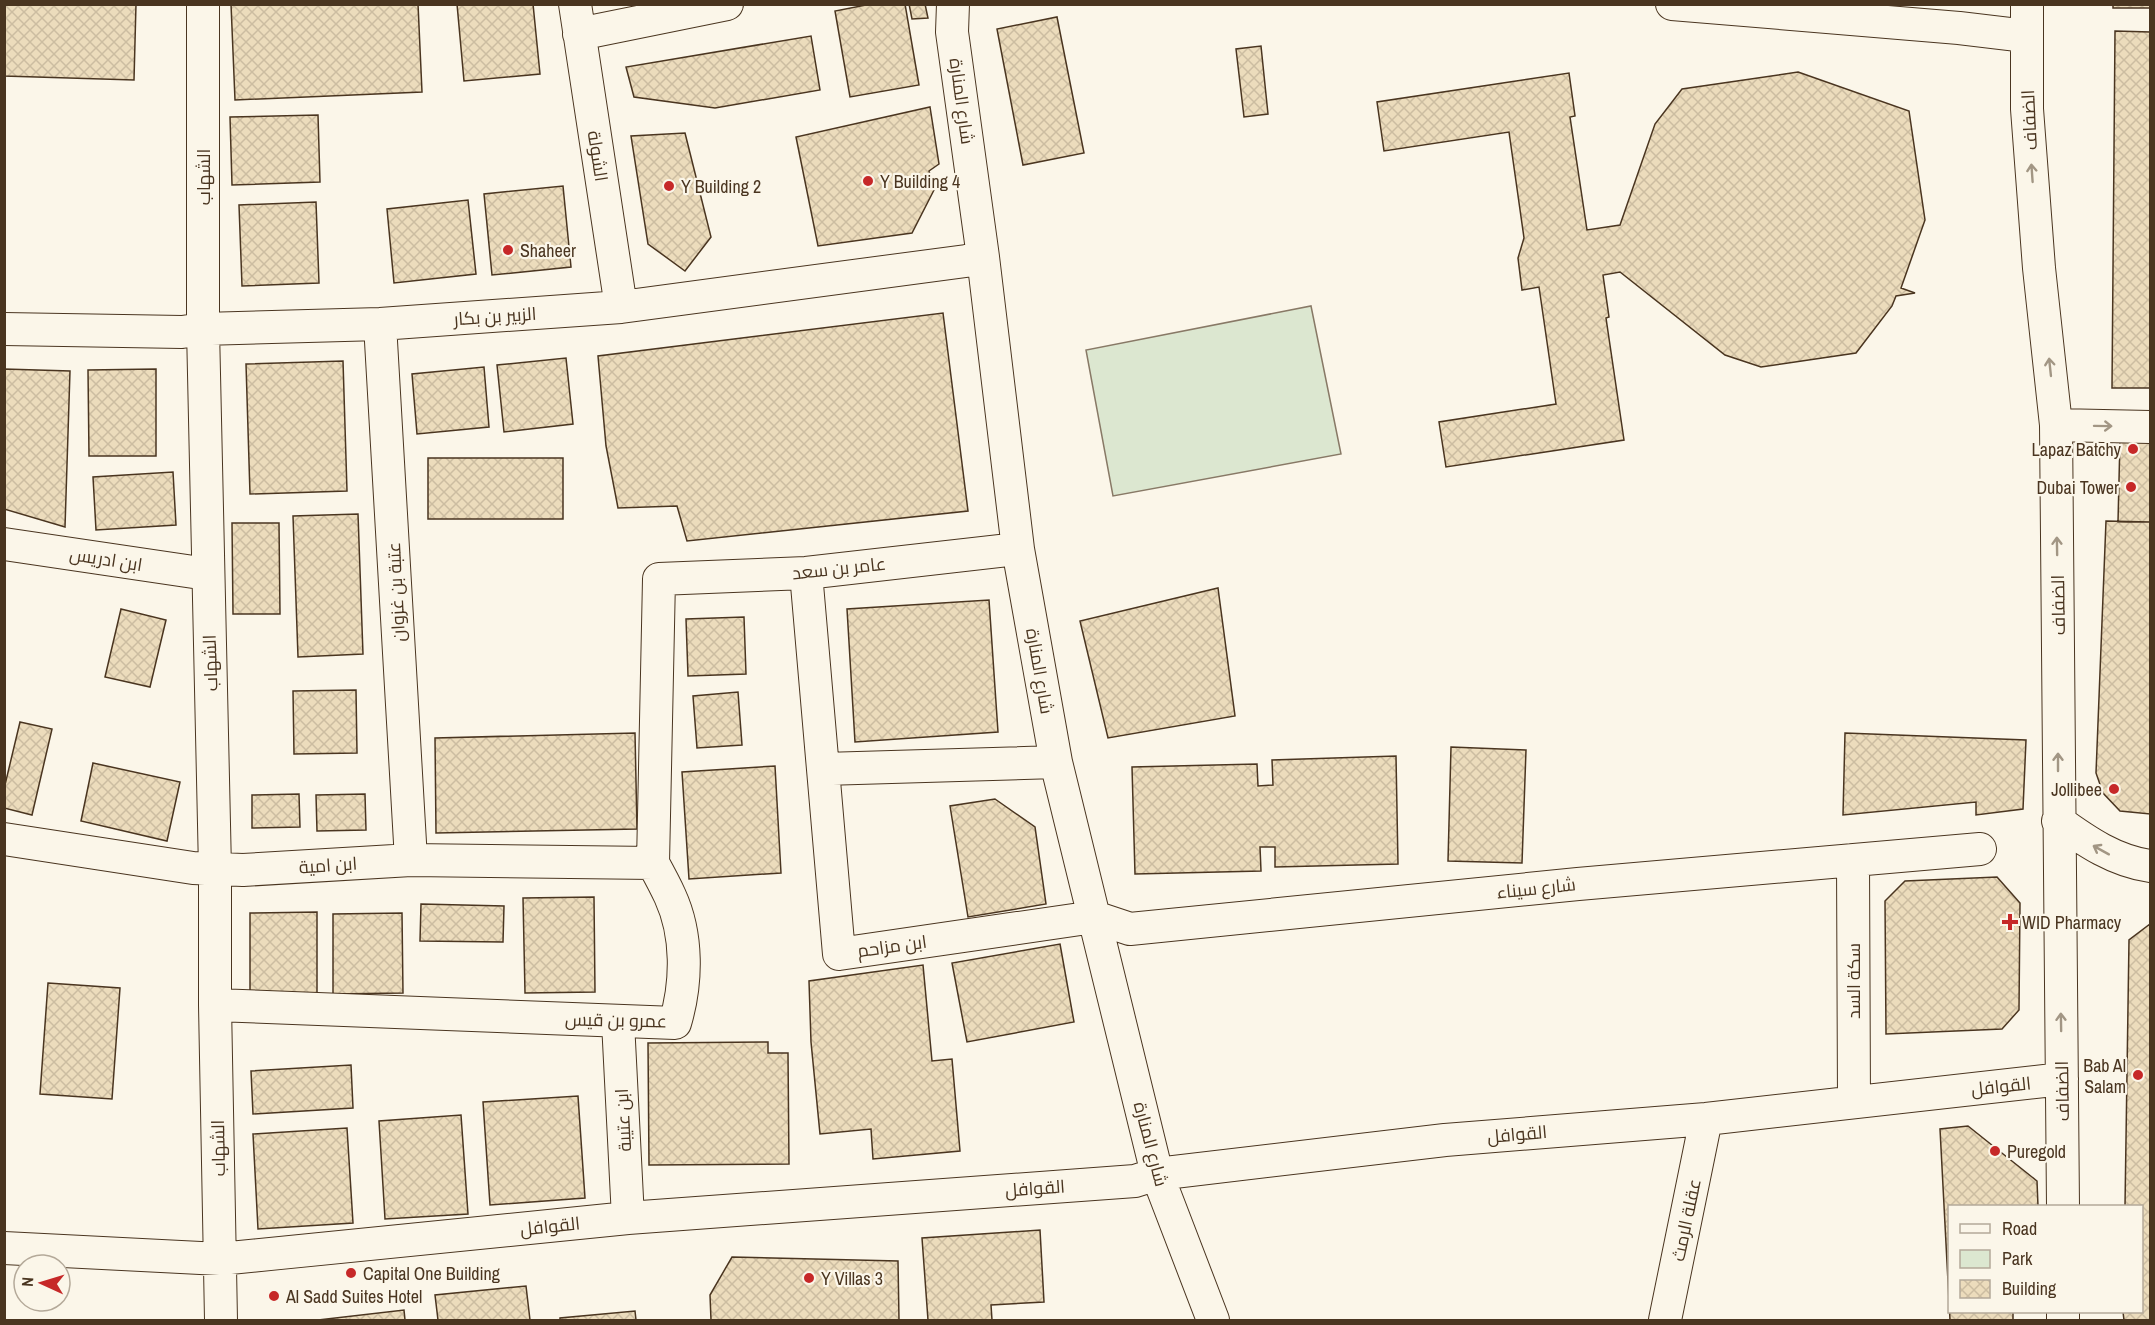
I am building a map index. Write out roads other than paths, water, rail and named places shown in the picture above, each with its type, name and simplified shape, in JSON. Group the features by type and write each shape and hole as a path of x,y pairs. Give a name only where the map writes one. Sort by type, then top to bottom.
{"street":[{"name":"الشهاب","path":"203,4 203,329 215,869 215,1005 221,1320"},
{"path":"577,20 727,4"},
{"name":"شارع المنارة","path":"953,4 952,32 983,257 1018,549 1056,762 1157,1174 1213,1320"},
{"path":"1672,4 1959,28 2026,36"},
{"name":"الضفاف","path":"2027,4 2029,132 2056,425 2063,1205"},
{"name":"الشولة","path":"577,20 621,307"},
{"name":"الزبير بن بكار","path":"4,329 182,332 203,329 380,324 621,307 983,257"},
{"name":"عتبة بن غزوان","path":"380,324 411,860"},
{"path":"2056,425 2151,427"},
{"name":"ابن ادريس","path":"4,544 207,574"},
{"name":"عامر بن سعد","path":"659,579 806,573 1018,549"},
{"name":"ابن مزاحم","path":"806,573 839,954 1094,917"},
{"name":"عمرو بن قيس","path":"215,1005 675,1023 682,1001 685,970 680,930 671,898 653,863 659,579"},
{"path":"824,769 1056,762"},
{"path":"2058,821 2088,843 2112,856 2151,866"},
{"name":"ابن امية","path":"4,839 193,868 215,869 243,870 411,860 653,863"},
{"name":"شارع سيناء","path":"1094,917 1130,929 1554,886 1980,849"},
{"name":"سكة السد","path":"1853,860 1854,1102"},
{"name":"ابن عتيبة","path":"618,1022 628,1218"},
{"name":"القوافل","path":"4,1248 220,1259 628,1218 1135,1181 1157,1174 1445,1140 1706,1119 2062,1079"},
{"name":"عقلة الرمث","path":"1665,1320 1706,1119"}],"place":[{"name":"Y Building 4","path":"868,181"},
{"name":"Y Building 2","path":"669,186"},
{"name":"Shaheer","path":"508,250"},
{"name":"Lapaz Batchy","path":"2133,449"},
{"name":"Dubai Tower","path":"2131,487"},
{"name":"Jollibee","path":"2114,789"},
{"name":"WID Pharmacy","path":"2010,922"},
{"name":"Bab Al Salam","path":"2138,1075"},
{"name":"Puregold","path":"1995,1151"},
{"name":"Capital One Building","path":"351,1273"},
{"name":"Y Villas 3","path":"809,1278"},
{"name":"Al Sadd Suites Hotel","path":"274,1296"}]}
